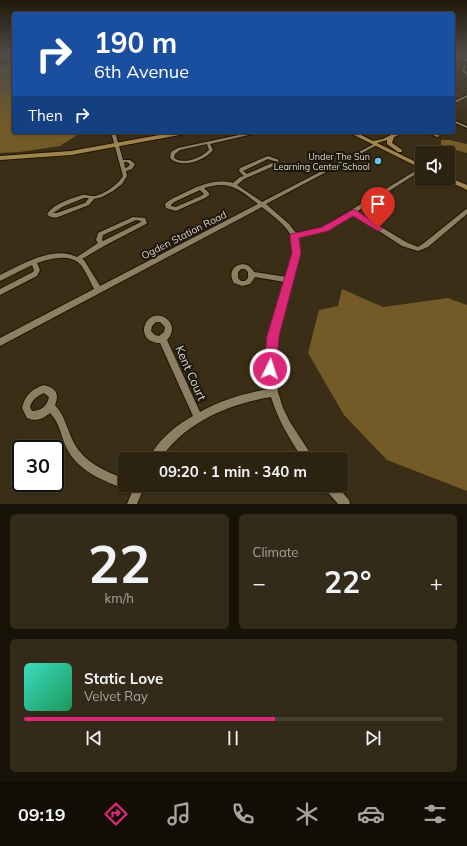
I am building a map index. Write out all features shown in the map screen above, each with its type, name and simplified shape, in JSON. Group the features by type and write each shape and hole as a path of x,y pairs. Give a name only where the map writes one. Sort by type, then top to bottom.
{"main road":[{"path":"0,158 62,154 174,134"},
{"path":"356,134 415,159"},
{"path":"362,134 415,163"},
{"path":"376,142 395,134"},
{"path":"395,134 389,142 390,145 415,158"},
{"path":"455,179 467,184"},
{"path":"455,180 467,188"}],"street":[{"path":"455,102 467,96"},
{"path":"455,123 467,127"},
{"path":"92,198 84,196 54,208 50,214 54,216 58,215 87,204 92,198 120,185 125,179 124,170 113,134"},
{"path":"208,143 211,151 201,156 183,163 175,161 172,158 173,153 178,150 208,143 250,134"},
{"path":"434,134 438,136"},
{"name":"Ogden Station Road","path":"0,342 98,289 261,205 376,142"},
{"path":"234,185 247,176 274,164 277,160 268,158 242,169 241,171 247,176"},
{"path":"121,161 128,160 134,164 130,168 124,170"},
{"path":"294,236 324,229 354,212 415,172"},
{"path":"201,188 207,194 203,197 176,209 168,207 169,202 201,188 217,183 234,185 284,224 294,236 297,253 273,336 270,369 273,393 288,427 304,452"},
{"path":"354,212 404,244 414,248 421,248 426,246 467,211"},
{"path":"78,259 102,244 140,227 144,221 141,218 135,218 100,234 98,238 102,244"},
{"path":"0,278 34,263 58,255 78,259 85,265 98,289"},
{"path":"0,292 35,274 37,270 34,263"},
{"path":"252,274 288,280"},
{"name":"Kent Court","path":"162,338 198,417"},
{"path":"160,452 174,434 198,417 228,404 273,393"},
{"path":"50,407 61,418 70,445 83,462 94,470 118,481"},
{"path":"132,504 137,492"},
{"path":"335,492 345,504"}],"shaded area":[{"path":"0,79 12,79 12,88 0,95"},
{"path":"12,88 12,134 79,134 60,146 20,152 0,153 0,95"},
{"path":"441,140 450,140 467,144 467,153 455,150 455,146 441,146"},
{"path":"342,289 383,307 448,298 467,305 467,491 387,460 344,415 308,353 319,310 338,306"}],"waterway":[{"path":"455,94 467,100"}],"place":[{"name":"Under The Sun Learning Center School","path":"378,161"}],"route":[{"path":"270,369 270,356 277,317 297,253 297,243 294,236 324,229 354,212 378,228"}]}
